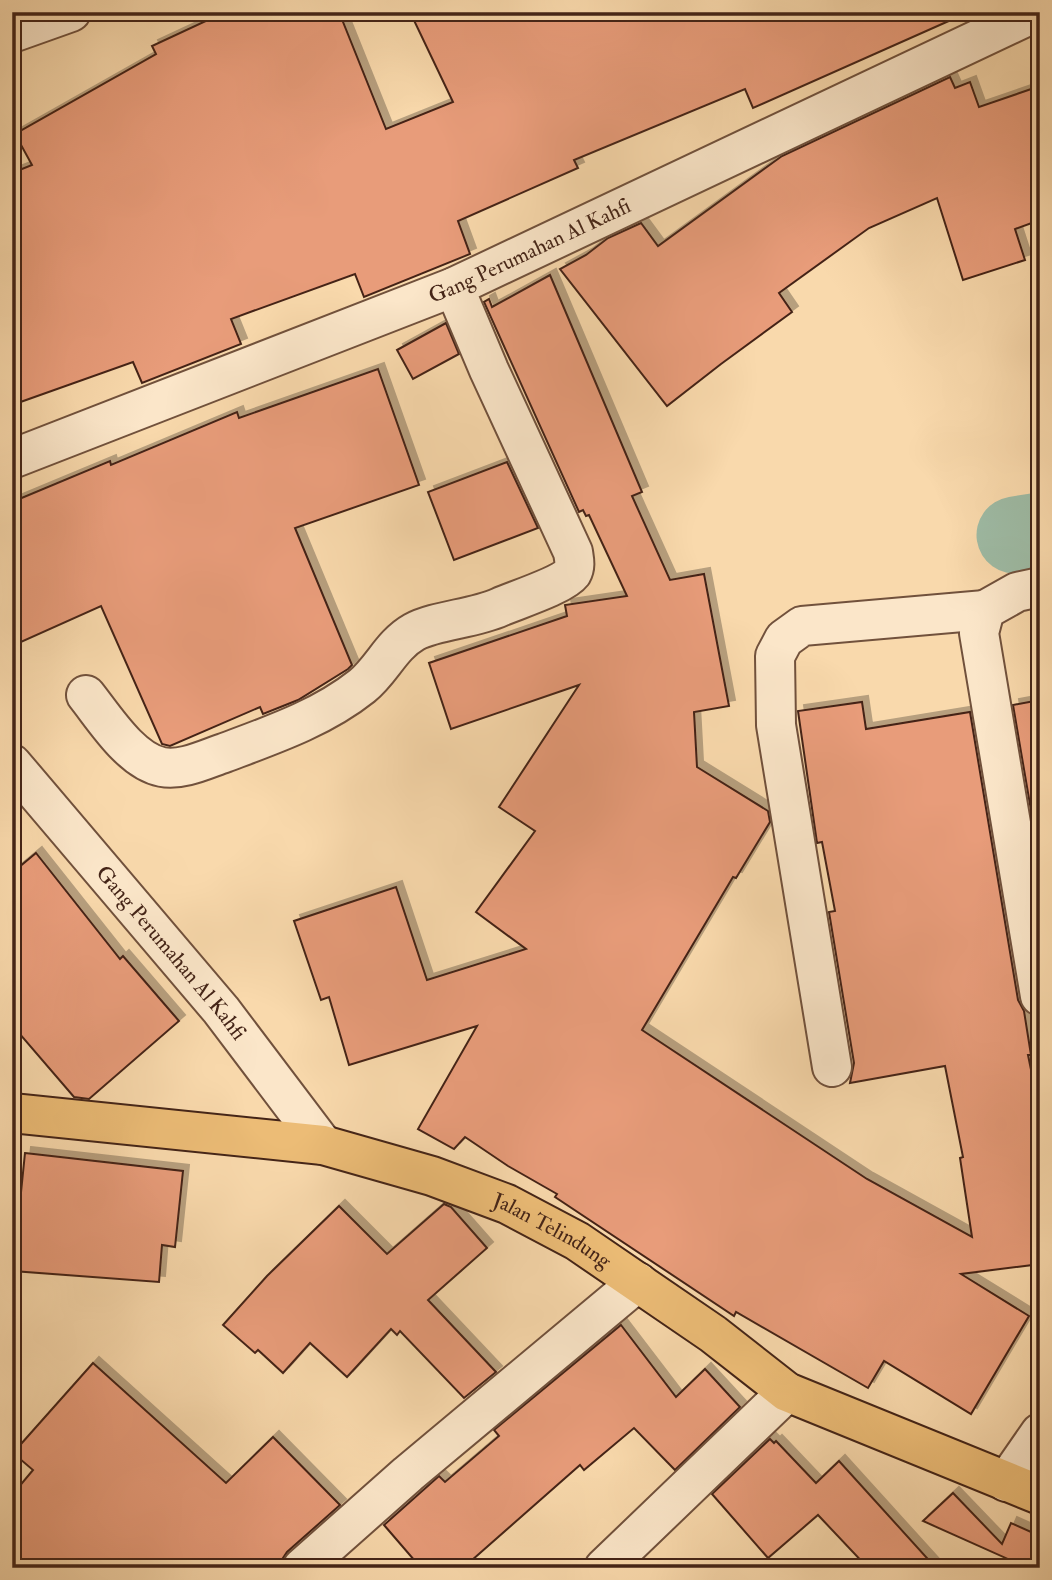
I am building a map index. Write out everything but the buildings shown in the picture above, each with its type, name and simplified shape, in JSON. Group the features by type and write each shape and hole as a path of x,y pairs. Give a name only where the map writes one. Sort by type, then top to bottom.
{"main road":[{"name":"Jalan Telindung","path":"12,1113 323,1145 432,1176 507,1204 577,1241 713,1334 786,1392 1023,1489"}],"street":[{"path":"12,33 71,12"},
{"name":"Gang Perumahan Al Kahfi","path":"12,459 454,288 1036,12"},
{"path":"86,695 137,755 162,768 185,766 288,730 321,712 363,685 397,644 415,631 486,614 557,584 571,574 575,565 573,552 454,288"},
{"path":"832,1067 776,725 775,656 784,639 802,626 985,610 1017,592 1040,587"},
{"path":"985,610 979,633 1038,982"},
{"name":"Gang Perumahan Al Kahfi","path":"12,764 221,1010 323,1145"},
{"path":"302,1568 408,1474 638,1282"},
{"path":"626,1561 786,1392"},
{"path":"1023,1489 1040,1433"}],"waterway":[{"path":"1015,535 1040,531"}]}
